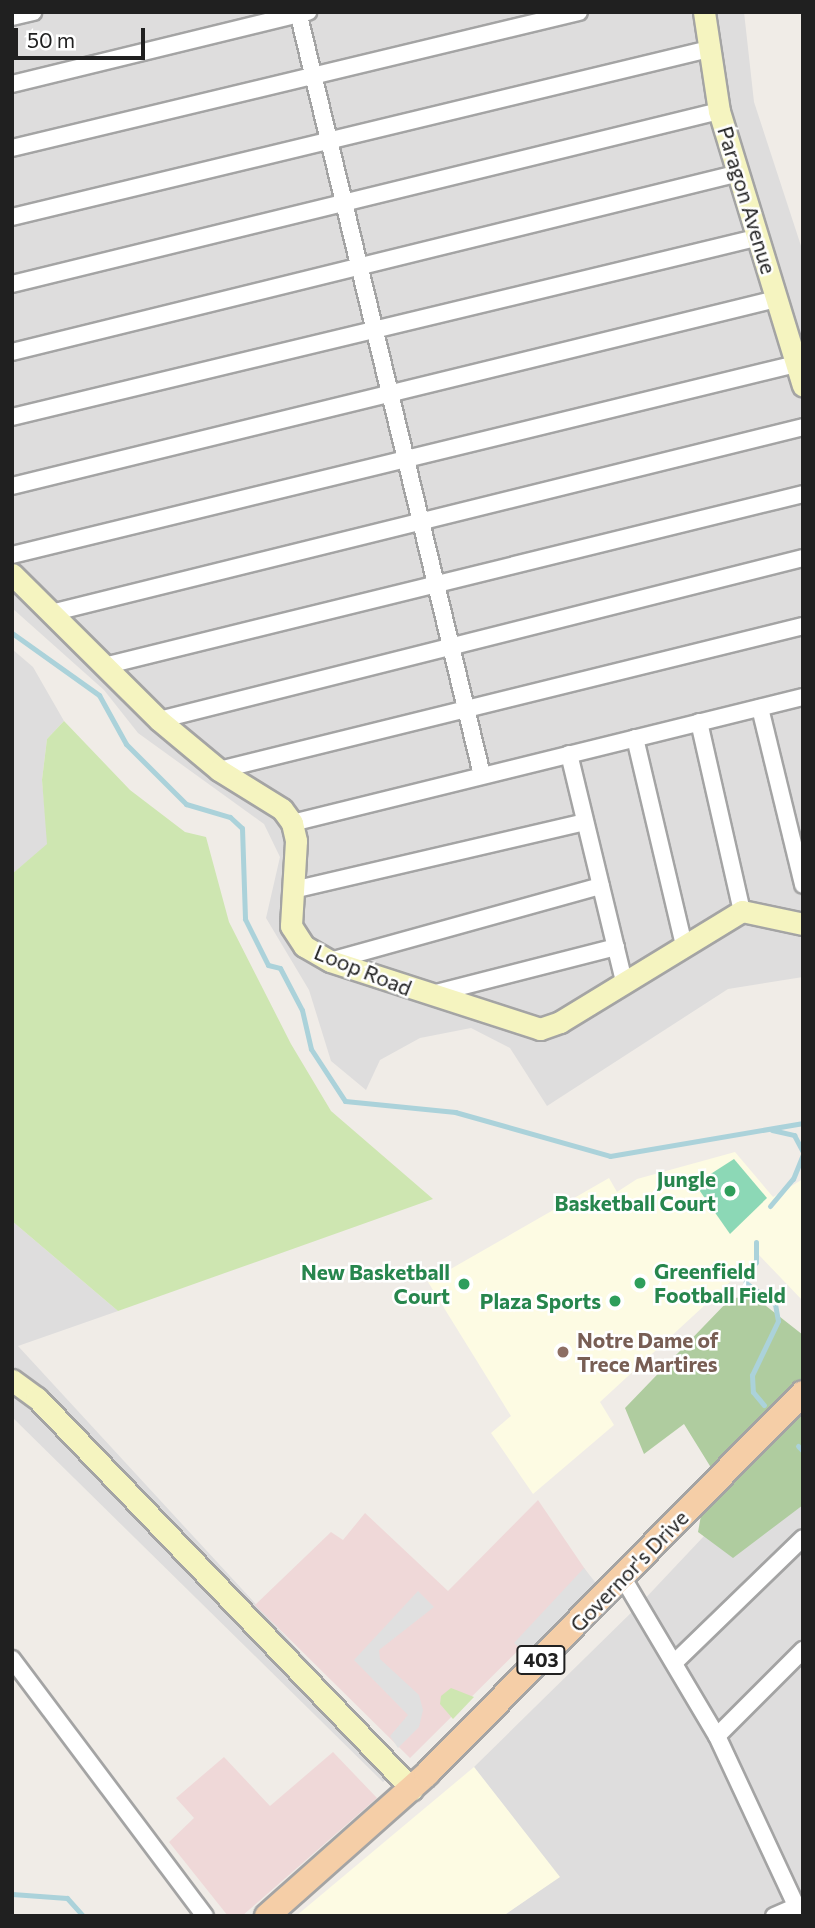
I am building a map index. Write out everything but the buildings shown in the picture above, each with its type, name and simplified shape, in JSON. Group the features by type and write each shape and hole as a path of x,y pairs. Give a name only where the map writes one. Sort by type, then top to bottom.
{"main road":[{"name":"Governor's Drive","path":"267,1916 412,1788 803,1394"}],"street":[{"path":"12,17 33,12"},
{"path":"12,148 579,12"},
{"name":"Paragon Avenue","path":"704,12 719,111 760,237 803,385"},
{"path":"12,84 302,13 313,76 482,775"},
{"path":"12,217 709,49"},
{"path":"12,284 719,111"},
{"path":"12,352 740,173"},
{"path":"12,417 374,327 760,237"},
{"path":"12,486 776,299"},
{"path":"12,555 796,363"},
{"path":"55,612 803,427"},
{"path":"108,665 803,494"},
{"path":"159,720 803,558"},
{"path":"12,574 55,612 159,720 219,770 282,809 292,822 803,697"},
{"path":"219,770 803,626"},
{"path":"760,708 803,885"},
{"path":"699,722 743,911 803,924"},
{"path":"635,738 684,946"},
{"path":"569,754 624,981"},
{"name":"Loop Road","path":"292,822 296,841 290,926 304,946 330,961 540,1030 560,1023 624,981 743,911"},
{"path":"293,890 585,822"},
{"path":"330,961 601,886"},
{"path":"427,995 616,947"},
{"path":"12,1361 37,1398 412,1788"},
{"path":"12,1380 37,1398"},
{"path":"675,1662 803,1538"},
{"path":"623,1578 717,1737 799,1911 774,1916"},
{"path":"717,1737 802,1651"},
{"path":"12,1659 205,1916"}],"shaded area":[{"path":"12,12 744,12 754,102 803,252 803,977 728,989 547,1106 510,1048 471,1028 420,1038 380,1060 366,1090 331,1061 309,990 266,918 280,857 264,824 138,733 104,690 12,608"},
{"path":"12,649 33,667 64,721 47,739 42,780 48,844 12,874"},
{"name":"Notre Dame of Trece Martires","path":"735,1152 773,1197 803,1179 803,1301 759,1255 600,1402 614,1425 533,1494 491,1433 511,1416 428,1282 609,1178 617,1192 637,1179"},
{"path":"12,1221 118,1311 18,1346 404,1765 383,1782 12,1417"},
{"path":"803,1431 803,1916 503,1916 559,1877 474,1767 639,1605"},
{"path":"538,1500 591,1578 410,1758 255,1605 331,1532 343,1540 365,1513 448,1591"},
{"path":"584,1568 599,1587 527,1654 514,1643"},
{"path":"418,1591 434,1607 379,1650 380,1659 419,1695 423,1710 419,1727 398,1748 390,1736 408,1715 354,1660"},
{"path":"333,1752 377,1798 242,1916 228,1916 169,1842 194,1818 176,1798 224,1757 270,1806"},
{"path":"474,1767 560,1877 503,1916 296,1916"}],"green space":[{"path":"64,721 130,790 185,832 206,837 229,922 291,1044 331,1111 433,1199 118,1311 12,1221 12,874 47,844 42,780 47,739"},
{"name":"Jungle Basketball Court","path":"734,1159 767,1198 730,1234 695,1184"},
{"path":"752,1295 803,1335 803,1505 733,1558 698,1532 710,1466 684,1424 644,1454 625,1408 730,1299"},
{"path":"451,1688 474,1697 453,1719 440,1704 441,1696"}],"waterway":[{"path":"12,633 99,695 126,744 186,804 230,817 242,828 245,919 268,965 280,968 302,1010 311,1049 345,1101 455,1112 610,1156 803,1123"},
{"path":"772,1130 794,1135 803,1152"},
{"path":"770,1206 793,1179 803,1154"},
{"path":"756,1242 756,1262 745,1277 746,1283 775,1304 778,1321 752,1375 753,1392 764,1405"},
{"path":"798,1446 803,1451"},
{"path":"12,1894 67,1898 83,1916"}],"place":[{"name":"Jungle Basketball Court","path":"730,1191"},
{"name":"Greenfield Football Field","path":"640,1283"},
{"name":"New Basketball Court","path":"464,1284"},
{"name":"Plaza Sports","path":"615,1301"},
{"name":"Notre Dame of Trece Martires","path":"563,1352"}]}
